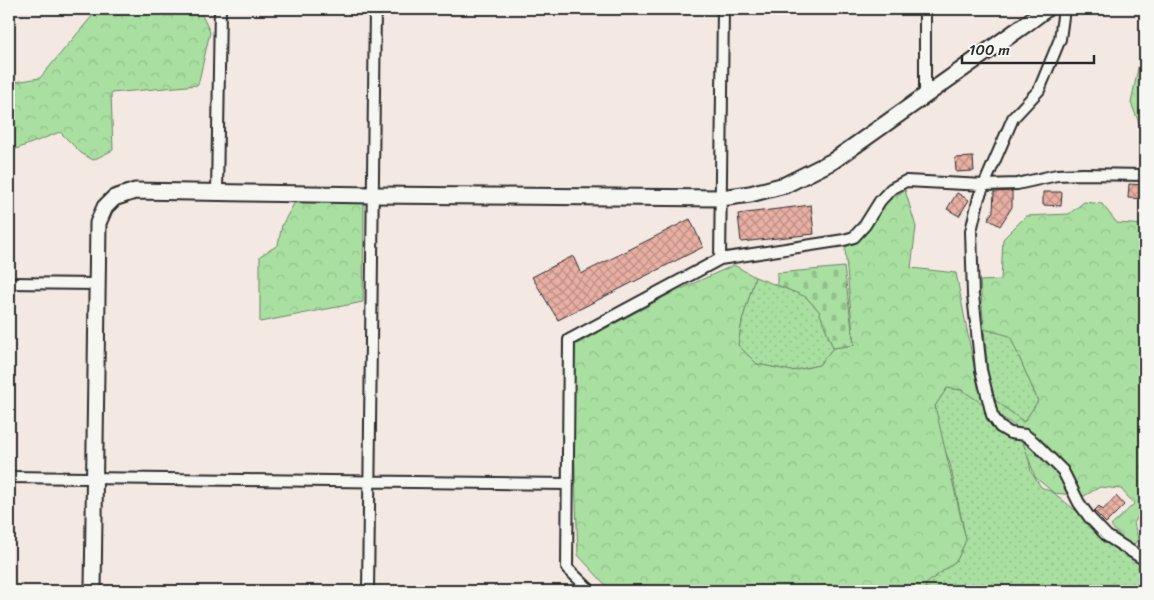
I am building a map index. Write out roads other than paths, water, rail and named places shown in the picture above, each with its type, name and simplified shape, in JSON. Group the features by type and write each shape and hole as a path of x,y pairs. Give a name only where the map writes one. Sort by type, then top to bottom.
{"street":[{"path":"217,192 220,9"},
{"path":"368,591 375,9"},
{"path":"720,259 723,9"},
{"path":"925,9 925,95"},
{"path":"93,591 98,222 105,207 114,198 135,191 720,198 750,194 785,185 833,161 1046,9"},
{"path":"1064,9 1060,40 1039,90 1013,118 979,196 971,231 973,295 981,370 992,415 1000,427 1010,433 1025,436 1034,442 1063,471 1079,503 1090,518 1107,536 1145,560"},
{"path":"591,591 567,568 569,340 720,259 854,237 865,226 880,201 891,189 906,181 984,185 1017,184 1057,175 1145,175"},
{"path":"9,283 96,284"},
{"path":"9,477 568,484"}]}
